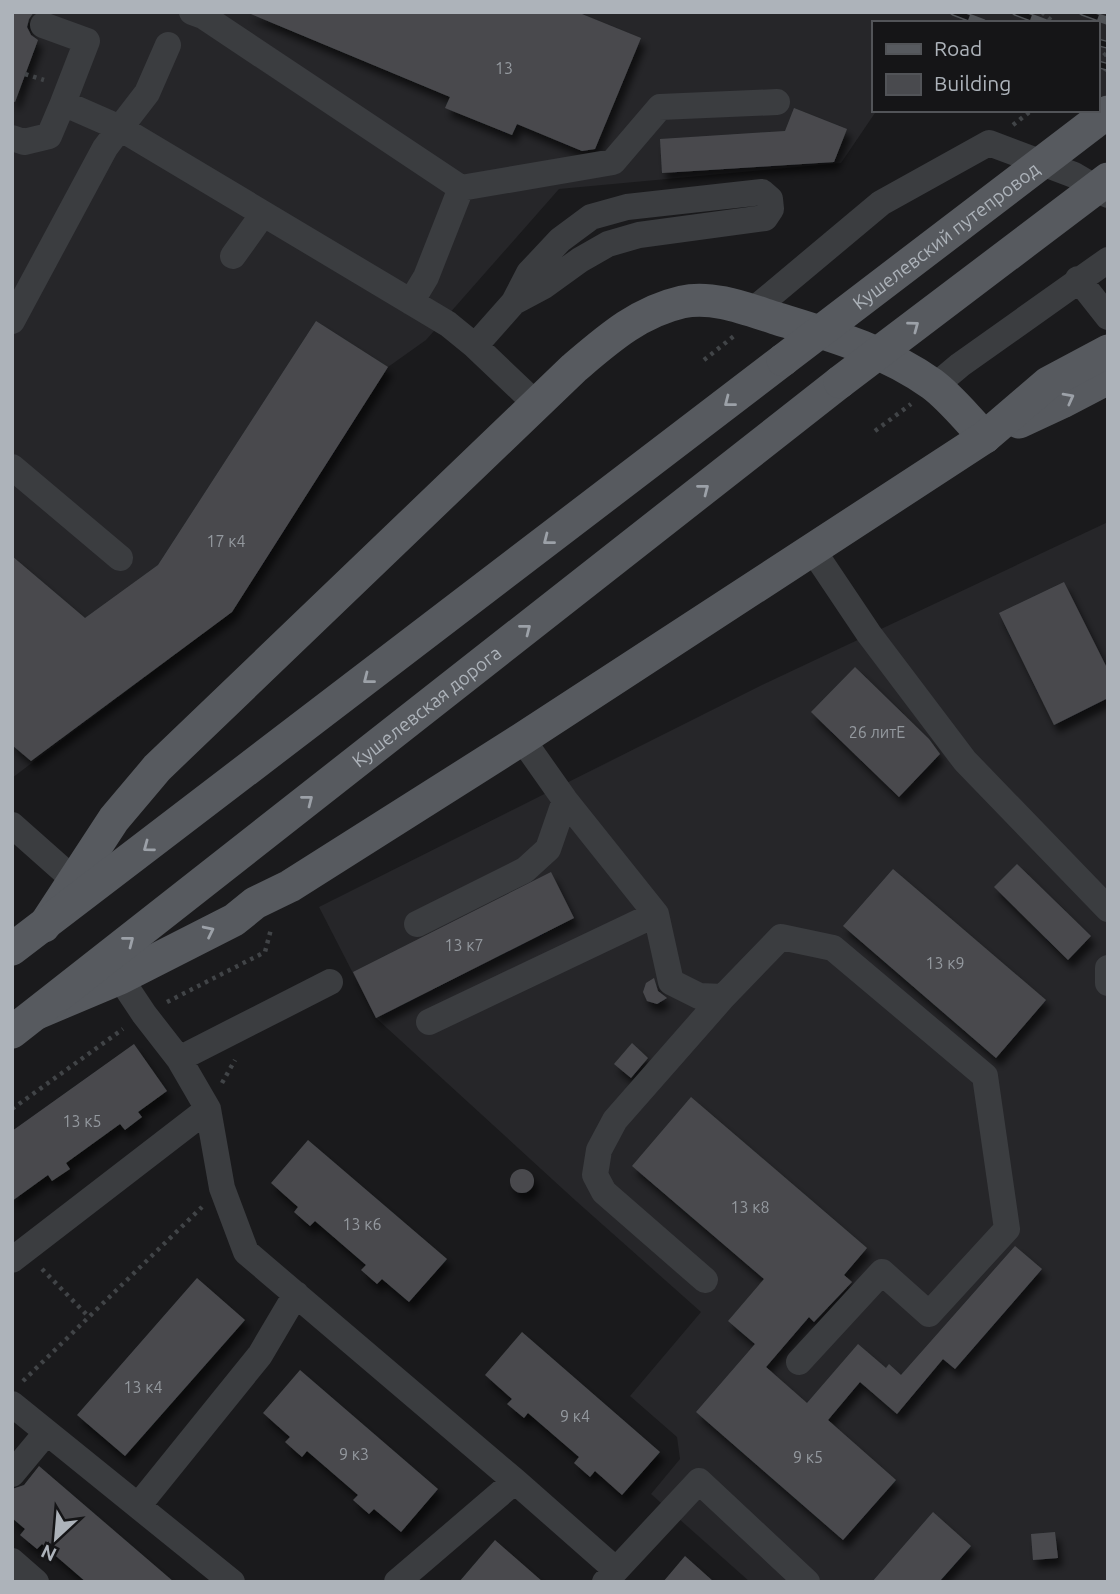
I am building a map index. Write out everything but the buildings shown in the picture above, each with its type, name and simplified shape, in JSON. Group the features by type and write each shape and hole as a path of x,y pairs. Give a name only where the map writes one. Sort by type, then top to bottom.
{"main road":[{"name":"Кушелевский путепровод","path":"190,815 1108,112"},
{"name":"Кушелевская дорога","path":"25,1023 840,382 1108,179"},
{"path":"44,926 114,819 152,773 574,368 625,325 652,311 684,301 715,301 859,344 901,363 923,394 985,437"},
{"path":"25,1023 234,920 265,910 290,886 985,437 1048,383 1108,351"},
{"path":"985,437 1108,378"},
{"path":"152,773 149,787 151,800 159,811 175,818 190,815"},
{"path":"12,949 190,815"},
{"path":"229,862 224,878 226,889 235,898 265,910"}],"lane":[{"path":"192,12 214,23 461,188 613,162 660,107 777,102"},
{"path":"12,138 24,142 48,136 87,41 43,25"},
{"path":"12,321 104,148 146,93 168,45"},
{"path":"63,103 120,128 448,324 536,404"},
{"path":"752,311 881,203 989,143 1074,175 1108,195"},
{"path":"411,302 426,277 461,188"},
{"path":"475,346 514,302 528,273 560,240 591,218 627,206 762,192 770,198 771,209 765,219 639,235 608,244 544,286 514,302"},
{"path":"233,256 263,214"},
{"path":"923,394 1078,279 1108,260"},
{"path":"1078,279 1108,317"},
{"path":"12,467 120,558"},
{"path":"812,549 869,634 965,761 1108,909"},
{"path":"522,738 565,800 656,914 671,982 699,996 723,998"},
{"path":"417,924 525,870 548,849 565,800"},
{"path":"12,825 74,880"},
{"path":"429,1022 656,914"},
{"path":"705,1279 604,1192 595,1175 599,1150 615,1121 723,998 781,937 832,948 985,1076 1007,1229 929,1314 882,1272 799,1362"},
{"path":"1108,968 1108,983"},
{"path":"120,978 179,1059 208,1110 222,1188 246,1252 515,1480 610,1576 699,1481 807,1582"},
{"path":"179,1059 330,982"},
{"path":"16,1249 208,1110"},
{"path":"138,1506 260,1355 296,1294"},
{"path":"17,1393 46,1433 232,1582"},
{"path":"12,1474 46,1433"},
{"path":"397,1582 515,1480"},
{"path":"12,1561 36,1582"}],"path":[{"path":"875,430 923,394"},
{"path":"12,1109 144,1014 265,953 265,910"},
{"path":"208,1110 258,1020"},
{"path":"17,1393 88,1316 222,1188"},
{"path":"16,1249 88,1316"}],"shaded area":[{"path":"12,12 1108,12 1108,112 1099,110 1099,21 872,21 872,112 876,112 841,163 559,189 426,340 388,367 232,612 12,778"},
{"path":"1108,522 1108,1582 750,1582 651,1494 680,1459 677,1437 630,1396 701,1312 376,1018 319,907 760,686"}],"railway":[{"path":"954,12 978,21"},
{"path":"1016,12 1040,21"},
{"path":"1083,12 1108,21"},
{"path":"1099,43 1108,45"},
{"path":"1099,65 1108,67"}]}
